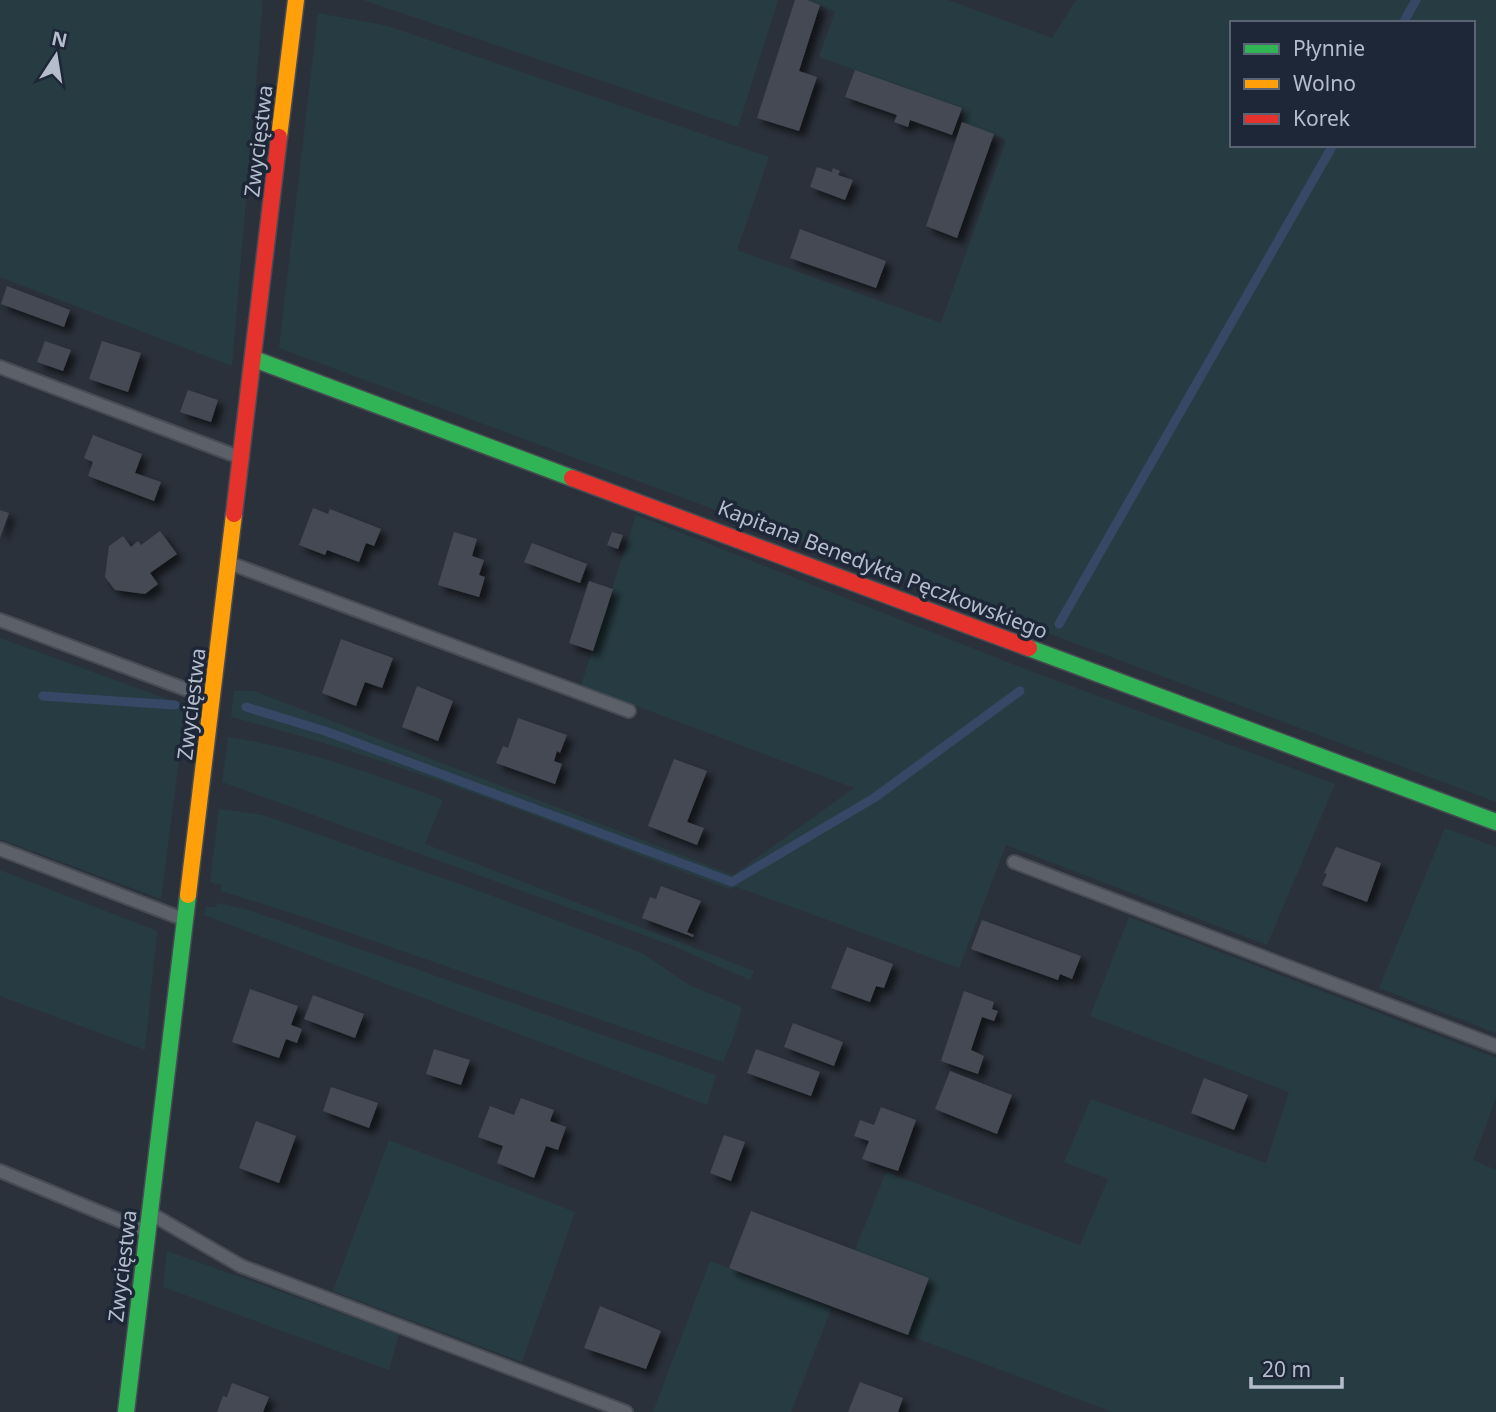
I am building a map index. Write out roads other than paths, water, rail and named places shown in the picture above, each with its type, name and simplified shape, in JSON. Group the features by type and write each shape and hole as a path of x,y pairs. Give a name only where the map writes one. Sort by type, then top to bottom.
{"street":[{"name":"Zwycięstwa","path":"126,1412 296,0"},
{"name":"Kapitana Benedykta Pęczkowskiego","path":"254,359 1496,822"}],"lane":[{"path":"0,367 242,459"},
{"path":"229,563 629,711"},
{"path":"0,620 212,699"},
{"path":"0,849 186,920"},
{"path":"1014,862 1496,1046"},
{"path":"0,1171 148,1232"},
{"path":"150,1213 242,1265 626,1412"}],"waterway":[{"path":"1404,21 1416,0"},
{"path":"1059,624 1332,147"},
{"path":"246,707 325,731 732,882 874,798 1020,691"},
{"path":"43,696 175,705"}]}
